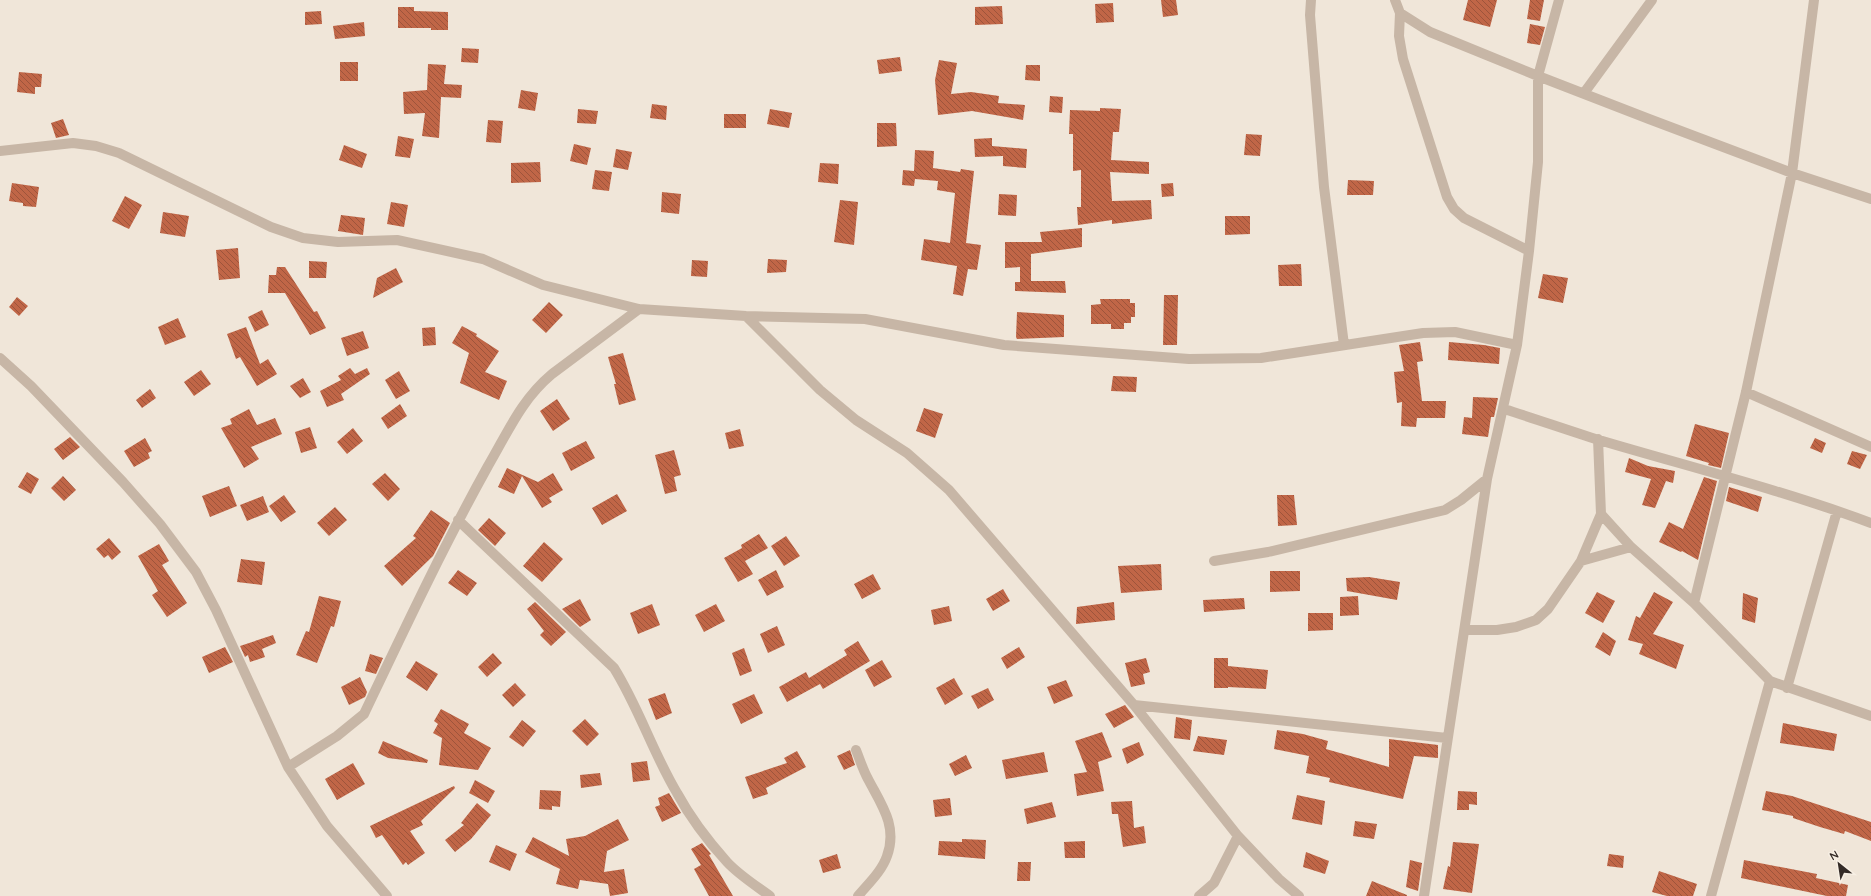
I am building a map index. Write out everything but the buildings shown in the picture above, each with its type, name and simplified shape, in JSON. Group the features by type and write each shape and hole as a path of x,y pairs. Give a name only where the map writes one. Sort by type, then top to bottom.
{"street":[{"path":"1311,0 1310,15 1324,187 1344,345"},
{"path":"1395,0 1400,13 1399,36 1403,59 1447,197 1454,209 1464,218 1529,251"},
{"path":"1424,896 1447,738 1488,479 1517,345 1529,251 1538,162 1538,76 1559,0"},
{"path":"1584,93 1634,21 1652,0"},
{"path":"1694,604 1724,476 1746,392 1792,173 1814,0"},
{"path":"1400,13 1430,32 1538,76 1792,173 1871,199"},
{"path":"0,151 73,143 96,146 119,153 271,227 303,238 338,242 397,240 483,259 543,285 639,309 746,316 866,319 1004,346 1189,359 1261,358 1423,333 1455,332 1517,345"},
{"path":"288,766 337,736 364,714 458,520 521,406 540,384 639,309"},
{"path":"746,316 820,390 856,420 906,453 950,490 1134,705 1238,836 1279,879 1299,896"},
{"path":"0,358 31,386 124,482 160,524 196,572 216,610 288,766 327,826 387,896"},
{"path":"1746,392 1871,446"},
{"path":"1504,409 1837,511 1871,523"},
{"path":"1465,630 1497,630 1516,627 1536,620 1548,609 1581,561 1601,514 1598,439"},
{"path":"1214,561 1268,552 1445,510 1461,500 1488,479"},
{"path":"1787,688 1837,511"},
{"path":"1601,514 1631,547 1694,604 1770,681 1871,716"},
{"path":"458,520 614,668 628,691 677,793 707,837 728,862 770,896"},
{"path":"1581,561 1631,547"},
{"path":"1711,896 1770,681"},
{"path":"1134,705 1447,738"},
{"path":"856,750 867,777 888,814 890,834 887,856 875,876 858,896"},
{"path":"1199,896 1214,883 1238,836"}]}
